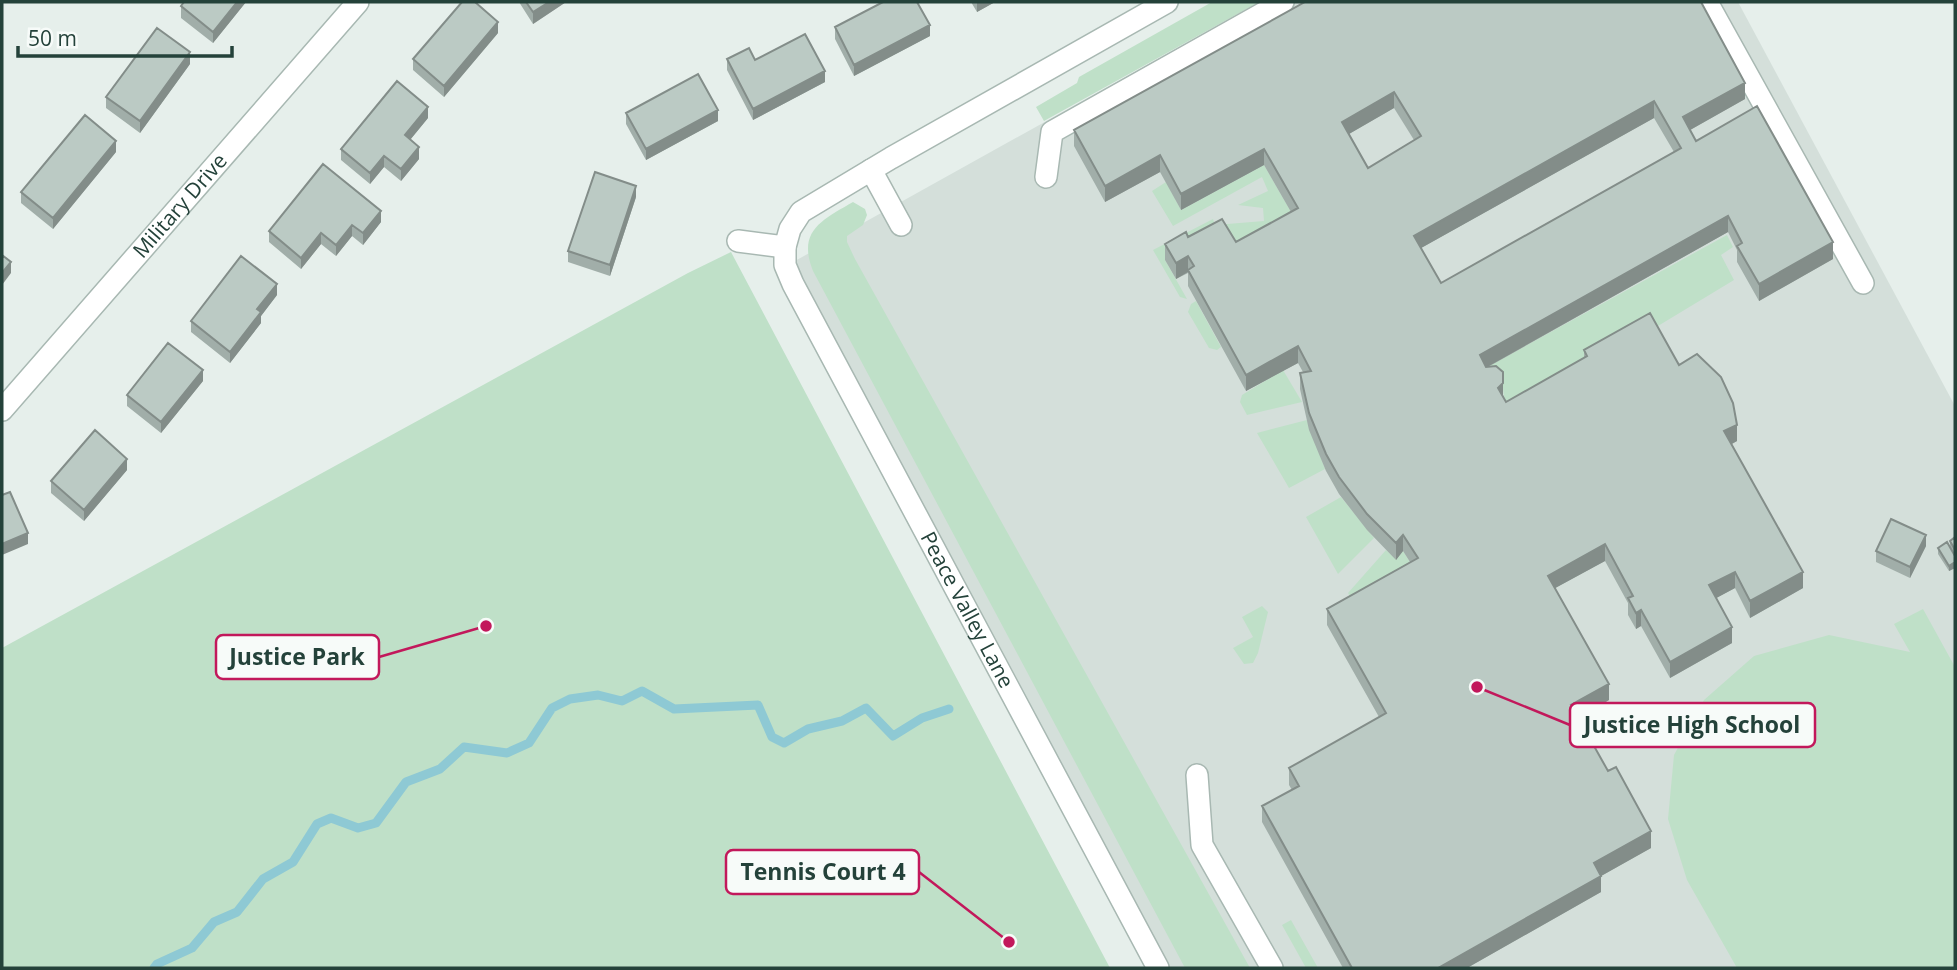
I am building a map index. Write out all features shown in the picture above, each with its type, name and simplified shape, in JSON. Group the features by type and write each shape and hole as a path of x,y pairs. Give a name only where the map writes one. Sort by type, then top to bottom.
{"street":[{"name":"Military Drive","path":"2,410 358,2"},
{"path":"738,241 785,247 790,229 801,212 1145,7 1167,2"},
{"path":"1046,177 1052,132 1283,2"},
{"path":"1707,2 1863,283"},
{"path":"872,170 901,225"},
{"name":"Peace Valley Lane","path":"785,247 785,265 793,284 1158,968"},
{"path":"1197,775 1202,845 1272,968"}],"shaded area":[{"path":"1260,2 1738,2 1955,406 1955,968 1147,968 777,271"}],"green space":[{"path":"1212,2 1259,2 1044,121 1036,107 1077,83 1079,77"},
{"path":"1264,165 1298,224 1236,259 1185,248 1165,260 1187,299 1180,297 1153,250 1213,219 1215,225 1264,221 1263,208 1238,205 1268,191 1262,177 1173,226 1152,191 1166,182 1181,210"},
{"path":"853,202 865,209 867,215 863,225 847,236 855,259 1250,968 1185,968 813,271 808,246 810,236 823,221"},
{"path":"1727,235 1733,247 1721,255 1734,280 1506,418 1503,388 1480,371"},
{"path":"731,252 1110,968 2,968 2,648"},
{"path":"1196,301 1221,347 1217,350 1209,348 1188,312 1191,304"},
{"path":"1283,370 1302,402 1247,415 1240,402 1242,395"},
{"path":"1307,420 1325,469 1289,488 1257,433"},
{"path":"1341,497 1374,538 1338,574 1306,517"},
{"path":"1386,550 1396,559 1403,551 1413,567 1353,601 1348,593"},
{"path":"1262,606 1268,612 1258,653 1253,663 1244,664 1233,648 1253,637 1242,617"},
{"path":"1923,609 1955,667 1955,968 1737,968 1687,880 1668,819 1674,755 1704,700 1754,656 1829,635 1910,652 1894,624"},
{"path":"1291,920 1318,968 1306,968 1282,925"}],"building":[{"path":"184,2 237,2 213,32 181,6"},
{"path":"462,2 475,2 498,22 444,86 413,59"},
{"path":"526,2 549,2 533,12"},
{"path":"883,2 917,2 930,25 854,65 835,27"},
{"path":"1305,2 1701,2 1745,83 1683,117 1696,141 1757,106 1833,242 1759,284 1737,246 1742,243 1728,216 1480,355 1486,367 1496,366 1503,372 1503,383 1498,388 1506,402 1587,356 1584,350 1650,313 1679,365 1697,354 1721,377 1733,403 1737,425 1724,431 1803,572 1750,601 1735,572 1709,585 1732,627 1670,662 1641,610 1636,613 1628,598 1633,596 1605,544 1548,576 1609,684 1571,705 1608,771 1616,767 1651,831 1594,863 1601,876 1438,968 1352,968 1262,806 1299,786 1289,768 1386,713 1327,609 1418,558 1403,535 1396,543 1367,514 1339,477 1309,413 1300,373 1311,371 1298,346 1246,375 1188,270 1194,266 1188,256 1176,263 1165,244 1186,232 1188,237 1222,219 1236,242 1298,208 1264,149 1181,194 1160,155 1105,186 1074,130","holes":["1394,92 1421,136 1368,168 1342,122","1654,101 1681,148 1441,283 1414,236"]},
{"path":"157,28 190,52 140,121 106,97"},
{"path":"805,34 825,71 753,109 727,59 749,48 755,60"},
{"path":"698,74 718,110 646,149 626,113"},
{"path":"397,81 428,107 405,135 419,147 401,169 384,156 370,173 341,149"},
{"path":"85,115 116,141 53,218 21,192"},
{"path":"323,164 381,211 363,233 352,225 336,245 321,233 301,258 269,231"},
{"path":"595,172 636,186 610,265 568,251"},
{"path":"2,255 11,262 2,273"},
{"path":"241,256 277,284 257,309 261,312 230,352 191,321"},
{"path":"168,343 203,370 161,422 127,395"},
{"path":"95,430 127,459 84,510 51,481"},
{"path":"10,492 28,533 2,544 2,495"},
{"path":"1891,519 1926,535 1910,567 1876,551"},
{"path":"1955,537 1955,550 1950,541"},
{"path":"1947,542 1955,556 1955,562 1949,566 1938,548"}],"waterway":[{"path":"154,968 157,964 192,948 214,922 237,912 263,879 293,862 317,824 331,818 358,828 376,823 406,782 440,769 464,747 507,753 529,743 552,708 570,699 598,695 622,701 642,691 674,709 758,705 772,737 784,743 808,729 842,721 866,708 893,736 922,718 949,709"}],"place":[{"name":"Justice Park","path":"486,626"},
{"name":"Justice High School","path":"1477,687"},
{"name":"Tennis Court 4","path":"1009,942"}]}
